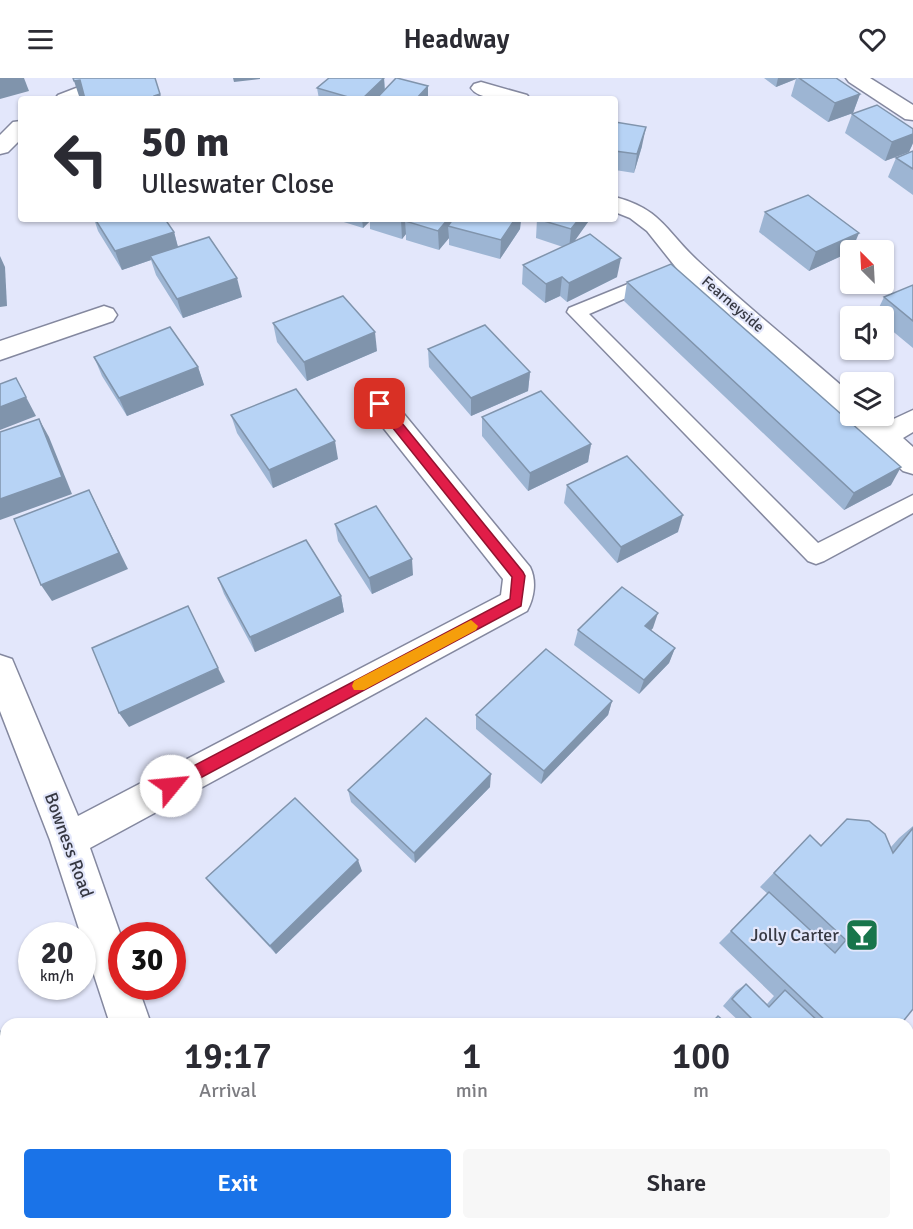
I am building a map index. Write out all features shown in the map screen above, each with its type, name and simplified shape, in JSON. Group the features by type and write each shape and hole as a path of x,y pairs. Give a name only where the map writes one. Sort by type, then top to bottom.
{"street":[{"path":"72,96 121,78"},
{"path":"856,78 913,114"},
{"path":"480,88 509,96"},
{"path":"0,147 18,130"},
{"name":"Fearneyside","path":"618,205 638,213 655,226 687,264 840,399"},
{"path":"0,351 105,315"},
{"path":"69,840 516,602 519,576 380,404"},
{"path":"883,436 913,420"},
{"path":"871,426 913,463"},
{"name":"Bowness Road","path":"0,669 69,840 128,1018"}],"lane":[{"path":"687,264 576,312 816,555 913,503"}],"building":[{"path":"73,78 155,78 160,94 154,96 84,96 80,80 74,81"},
{"path":"329,78 384,78 365,96 345,96 317,88"},
{"path":"396,78 428,86 419,96 379,96"},
{"path":"799,78 836,78 860,94 835,103"},
{"path":"877,105 913,129 913,134 892,142 852,114"},
{"path":"618,122 646,127 637,154 618,151"},
{"path":"913,151 913,169 896,158"},
{"path":"808,195 859,233 816,252 765,212"},
{"path":"97,222 167,222 174,232 115,251"},
{"path":"408,222 446,222 438,231"},
{"path":"451,222 513,222 501,240 448,226"},
{"path":"547,222 577,222 571,229"},
{"path":"590,234 621,258 569,283 562,277 546,284 523,265"},
{"path":"209,237 237,278 177,299 150,256"},
{"path":"671,264 840,413 840,426 855,426 901,467 854,493 627,282"},
{"path":"913,285 913,321 884,297"},
{"path":"343,296 375,332 304,362 273,323"},
{"path":"485,325 530,372 471,398 428,349"},
{"path":"170,327 198,367 119,398 94,357"},
{"path":"16,378 26,397 0,407 0,384"},
{"path":"296,389 335,441 269,470 231,415"},
{"path":"541,391 591,444 530,473 482,417"},
{"path":"39,419 62,477 0,499 0,432"},
{"path":"627,456 683,515 621,547 567,485"},
{"path":"89,490 119,553 41,585 14,519"},
{"path":"376,506 412,559 369,578 335,524"},
{"path":"306,540 341,596 250,637 218,578"},
{"path":"622,587 658,613 645,626 675,648 644,680 578,630"},
{"path":"188,606 218,668 119,713 92,648"},
{"path":"546,649 612,701 544,771 476,715"},
{"path":"426,718 491,774 414,853 348,790"},
{"path":"295,798 358,860 270,946 206,878"},
{"name":"Jolly Carter","path":"847,819 869,821 885,834 893,853 913,828 913,1009 906,1018 823,1018 731,931 769,892 835,953 846,940 774,873 810,835 821,846"},
{"path":"746,984 769,1007 785,990 815,1018 751,1018 732,999"}],"slow traffic":[{"path":"359,686 471,626"}],"place":[{"name":"Jolly Carter","path":"862,935"}],"route":[{"path":"171,786 516,602 519,576 380,404"}]}
